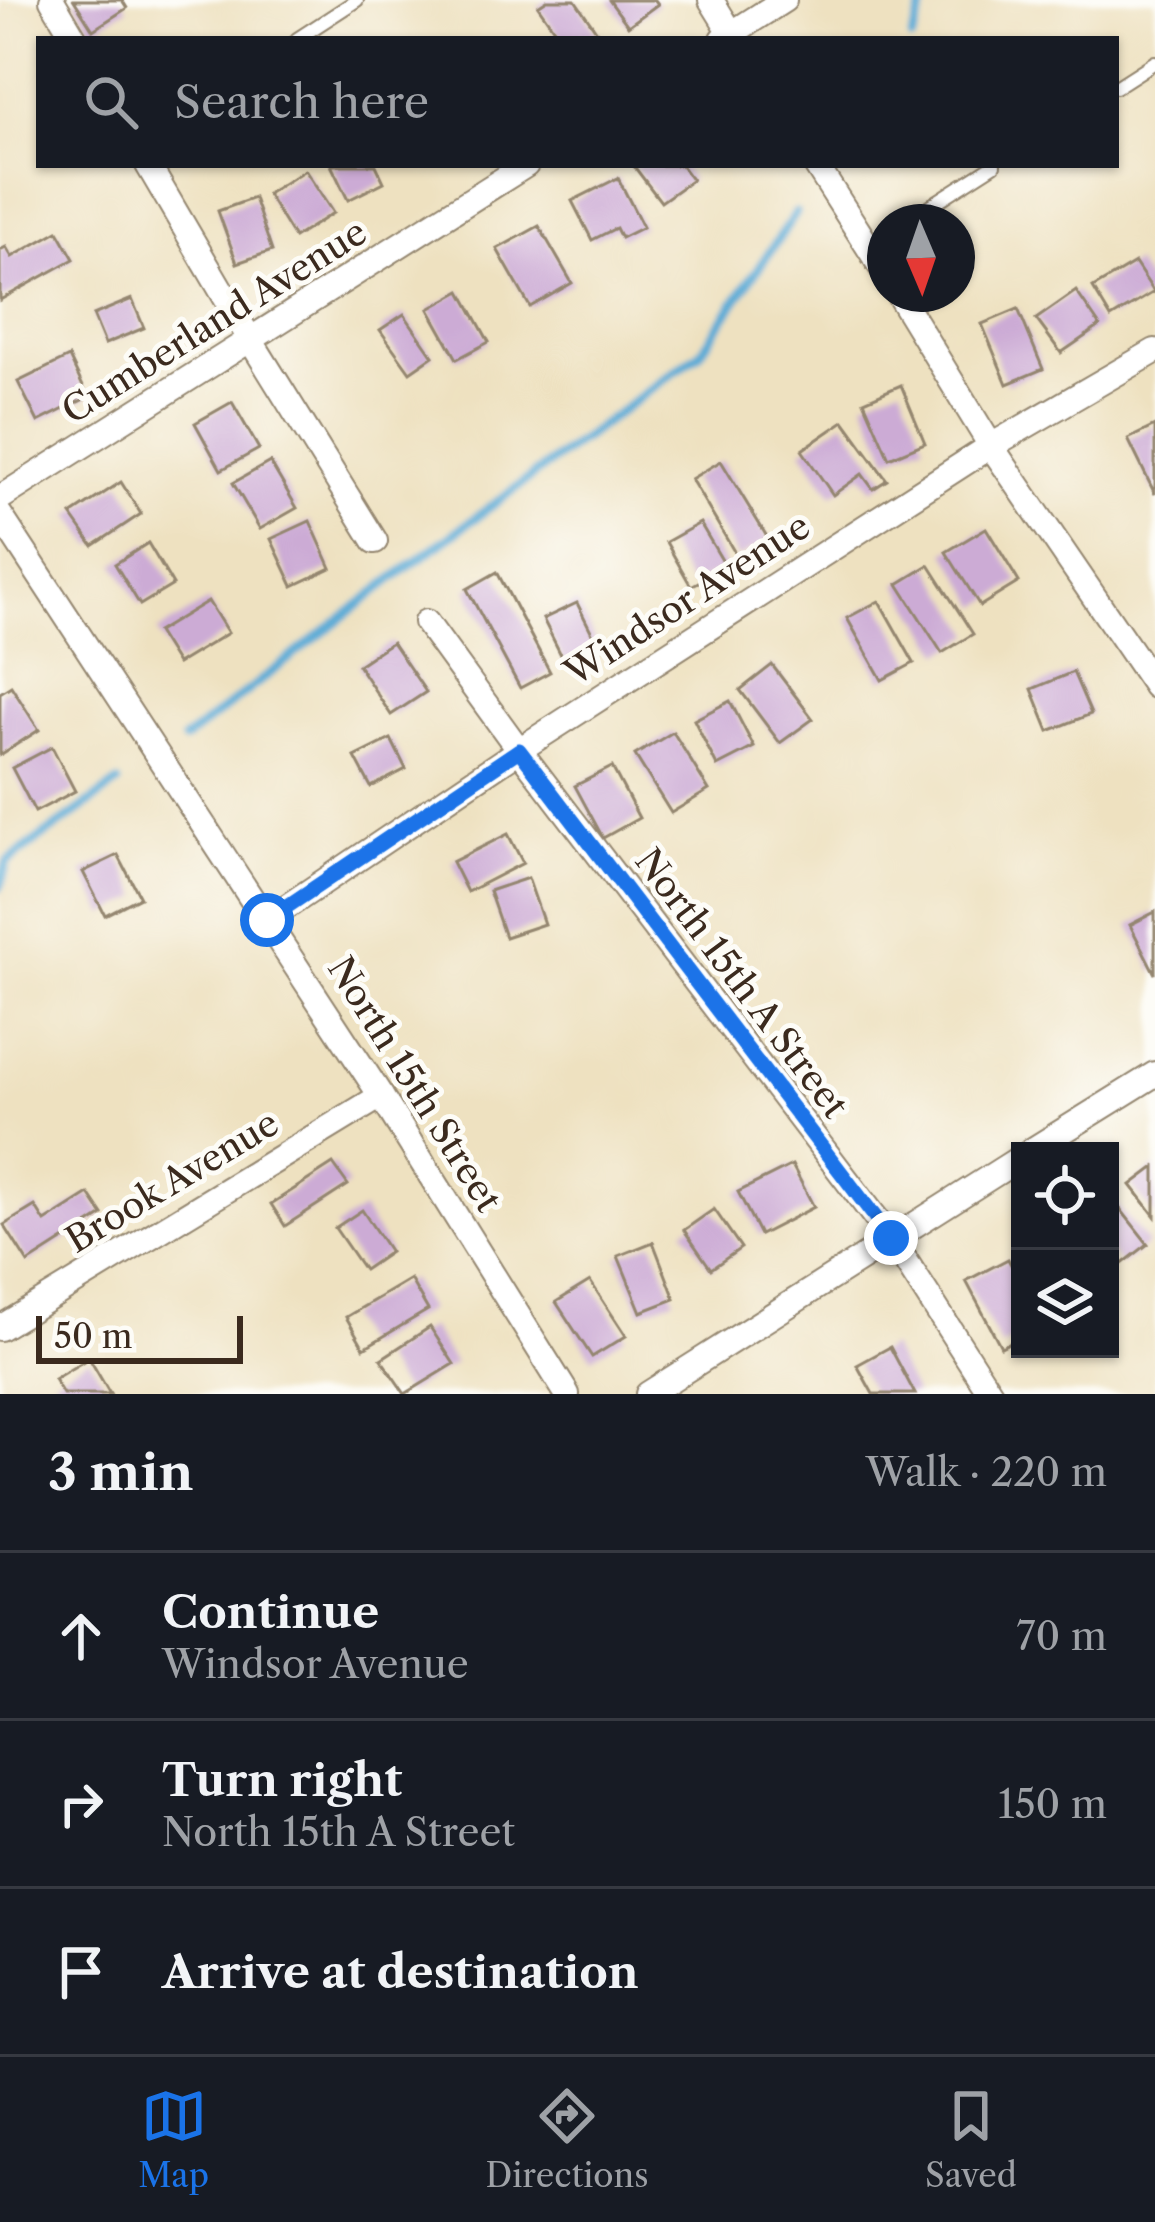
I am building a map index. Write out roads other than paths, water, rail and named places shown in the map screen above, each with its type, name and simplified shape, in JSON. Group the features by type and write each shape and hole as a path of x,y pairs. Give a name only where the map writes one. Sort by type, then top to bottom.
{"street":[{"path":"52,0 73,36"},
{"path":"711,0 729,36"},
{"path":"731,36 784,0"},
{"path":"150,168 375,541"},
{"name":"Cumberland Avenue","path":"0,498 521,168"},
{"path":"818,168 867,228"},
{"path":"909,312 991,446 1155,686"},
{"name":"Windsor Avenue","path":"267,920 519,750 991,446 1155,351"},
{"name":"North 15th Street","path":"0,515 381,1096 567,1394"},
{"name":"North 15th A Street","path":"426,622 891,1238 991,1394"},
{"path":"1045,1142 1155,1074"},
{"name":"Brook Avenue","path":"0,1328 381,1096"},
{"path":"648,1394 1011,1164"}],"lane":[{"path":"302,36 357,0"},
{"path":"1119,85 1155,62"},
{"path":"933,204 989,168"}],"waterway":[{"path":"913,36 925,0"},
{"path":"184,740 400,573 700,353 796,213"},
{"path":"0,887 7,862 118,783"}]}
